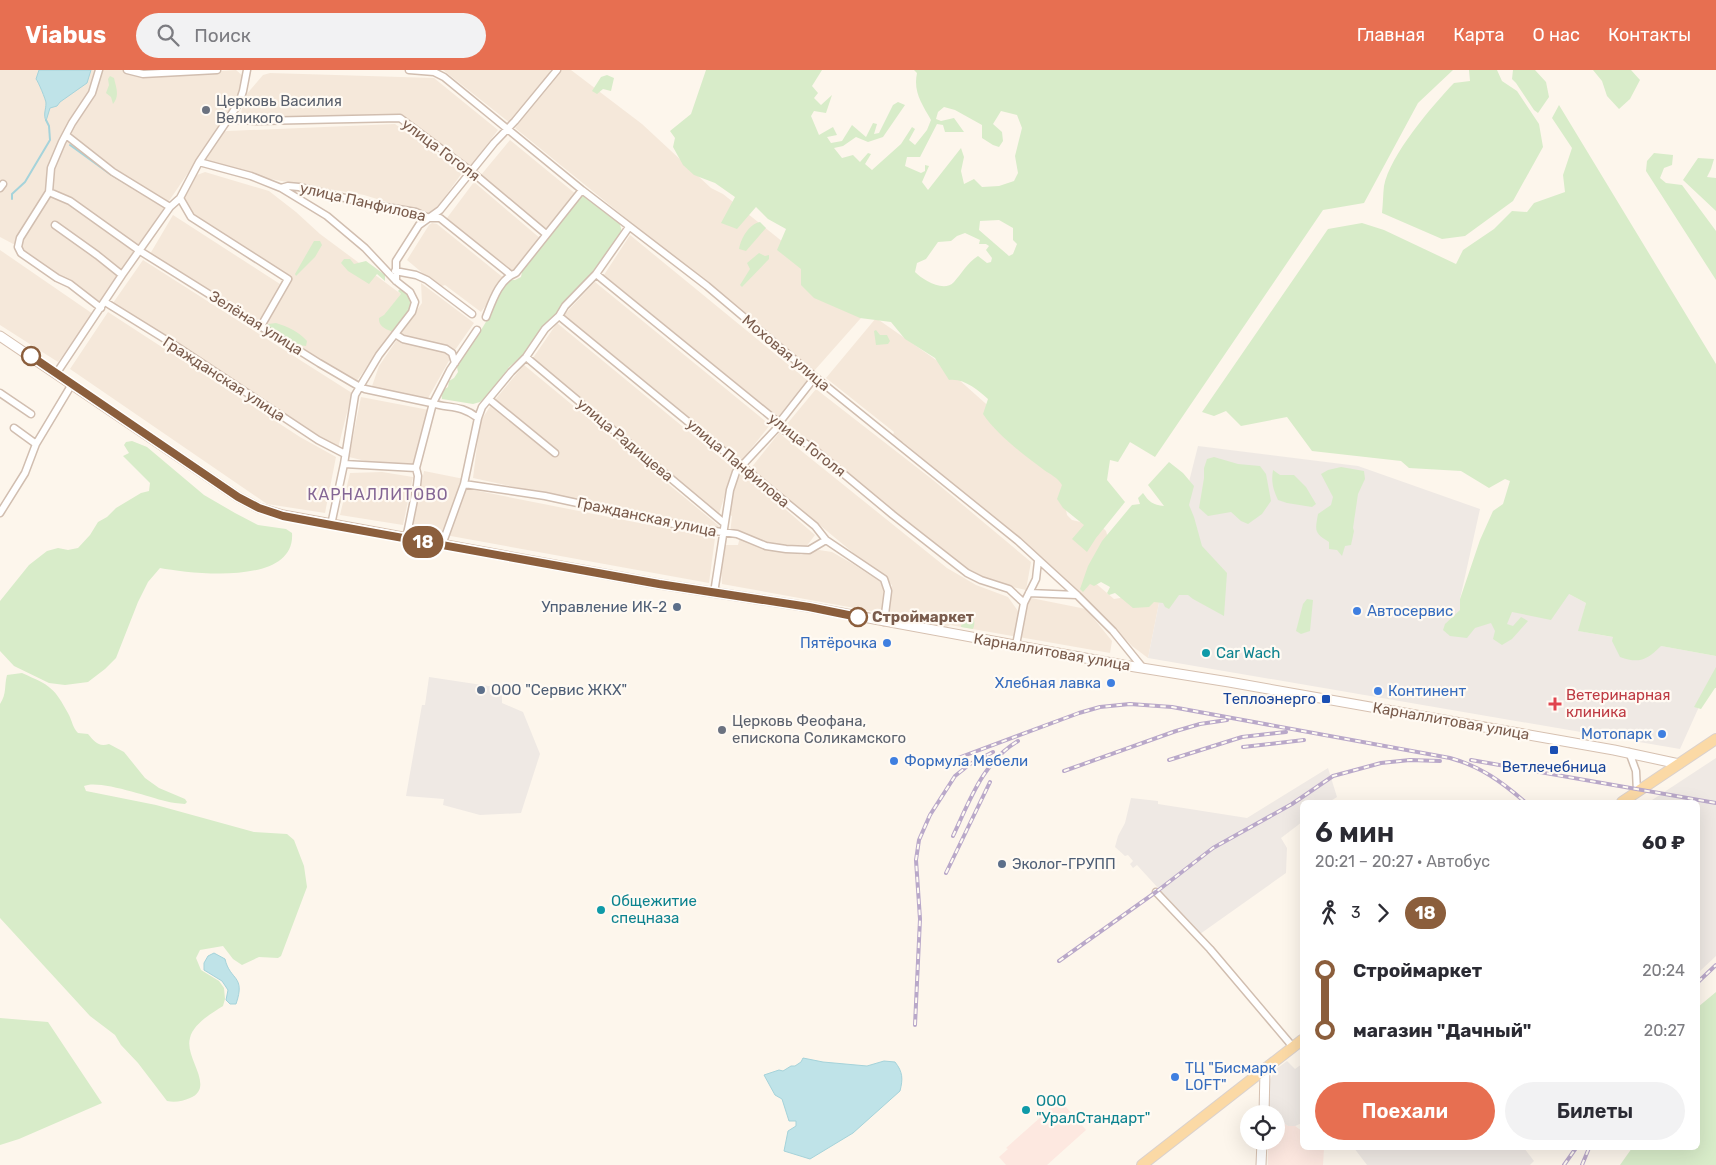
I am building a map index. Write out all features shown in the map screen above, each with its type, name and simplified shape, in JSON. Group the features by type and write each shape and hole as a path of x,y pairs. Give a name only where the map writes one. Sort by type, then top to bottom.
{"main road":[{"path":"1625,800 1716,739"},
{"path":"1142,1165 1300,1042"}],"street":[{"path":"49,192 51,168 72,123 92,93 99,70"},
{"path":"127,70 143,74 217,70"},
{"path":"56,374 122,275 170,207 180,198 199,162 240,99 247,70"},
{"name":"Моховая улица","path":"408,70 434,72 444,77 582,190 707,286 815,377 1018,541 1113,630 1143,668"},
{"path":"396,281 396,261 418,225 440,210 494,143 557,70"},
{"name":"улица Гоголя","path":"228,119 256,121 400,118 472,172 546,234"},
{"path":"66,135 113,172 170,207"},
{"name":"улица Панфилова","path":"199,162 251,176 281,188 288,186 300,187 374,205 416,212 429,218 440,218 511,275"},
{"path":"281,188 327,216 365,248 396,281 410,292 415,300 414,308 379,355 355,395 344,464 331,525"},
{"path":"486,317 494,296 511,275 516,273 582,190"},
{"name":"Гражданская улица","path":"49,192 20,238 18,247 21,253 57,278 176,346 318,440 345,454"},
{"name":"Зелёная улица","path":"49,192 70,201 140,251 360,387 468,410 478,418"},
{"path":"180,198 191,217 288,279 261,326"},
{"path":"55,225 122,275"},
{"path":"442,545 464,484 478,418 482,408 511,372 526,357 545,329 596,274 629,227"},
{"path":"395,271 416,275 427,280 472,314"},
{"name":"улица Гоголя","path":"596,274 779,423 783,430 810,446 967,573 981,580 1009,588 1024,603"},
{"name":"улица Панфилова","path":"559,316 815,526 826,540 884,579 888,591 884,622"},
{"path":"406,539 417,485 418,476 416,468 433,403 455,363 477,330"},
{"path":"395,334 403,339 446,348 452,353 455,363"},
{"name":"Карналлитовая улица","path":"0,336 245,501 283,516 714,593 816,608 884,622 1632,753 1679,764"},
{"name":"улица Радищева","path":"526,357 724,523"},
{"path":"714,593 730,490 736,472 777,428 815,377"},
{"path":"0,513 25,473 36,444 72,384"},
{"path":"0,393 32,414"},
{"path":"490,400 555,453"},
{"path":"14,428 36,444"},
{"path":"344,464 416,468"},
{"name":"Гражданская улица","path":"464,484 545,496 723,533 737,534 766,546 809,550 826,540"},
{"path":"1016,645 1024,603 1036,579 1038,561"},
{"path":"1029,593 1077,595"},
{"path":"1632,753 1638,785 1637,793"},
{"path":"1156,892 1210,948 1293,1047"},
{"path":"1264,1105 1265,1070"},
{"path":"1261,1165 1262,1150"}],"shaded area":[{"path":"0,70 124,70 132,75 167,75 236,70 244,77 240,96 98,306 19,247 0,237"},
{"path":"443,70 550,70 551,71 510,123"},
{"path":"560,70 571,70 642,124 711,188 723,194 868,310 814,371 515,128"},
{"path":"270,73 434,78 498,130 470,167 401,116 240,117 245,96 263,75"},
{"path":"395,124 462,173 437,208 429,215 364,195 270,179 207,164 205,158 220,133 227,131"},
{"path":"510,140 577,195 547,231 481,175"},
{"path":"205,172 269,191 320,234 413,303 356,382 150,254 173,215 280,284 287,275 192,215 184,199 197,175"},
{"path":"474,182 541,239 512,273 447,218"},
{"path":"432,223 437,224 505,279 481,312 445,285 439,287 407,260"},
{"path":"630,235 807,380 778,417 604,275"},
{"path":"0,250 93,314 58,362 0,325"},
{"path":"143,260 352,393 338,448 113,303"},
{"path":"595,282 770,425 742,460 564,315"},
{"path":"421,283 474,323 455,350 427,400 371,389 379,366 422,303"},
{"path":"108,312 300,437 336,457 325,513 267,504 70,369"},
{"path":"876,318 939,362 1003,419 1072,487 1065,505 1067,515 1072,520 1102,527 1106,531 1108,538 1093,581 1114,599 1120,598 1125,593 1161,593 1148,658 1132,646 1073,586 896,438 893,435 894,432 826,378"},
{"path":"557,323 733,468 719,514 533,358"},
{"path":"524,365 719,526 716,531 473,478 480,422 493,402"},
{"path":"816,389 933,480 1031,562 1026,590 979,580 787,424"},
{"path":"361,397 429,410 413,465 374,463 349,457"},
{"path":"779,433 947,568 976,585 1008,597 1018,611 1024,612 1027,599 1031,598 1086,609 1112,641 1110,653 950,625 945,628 927,624 927,620 888,613 892,585 751,468"},
{"path":"1198,446 1358,466 1480,509 1460,599 1569,594 1586,603 1579,631 1716,656 1716,669 1680,749 1148,658 1161,593"},
{"path":"424,471 469,480 468,489 715,538 709,583 412,529"},
{"path":"382,472 413,477 403,525 340,515 350,473"},
{"path":"740,475 748,477 815,535 800,555 819,550 832,552 885,585 882,613 722,584 721,566 725,545 738,545 740,537 730,534 732,516 730,515 735,484"},
{"path":"429,677 502,688 502,703 523,712 540,754 521,813 480,815 443,805 444,799 406,796 422,705 425,705"},
{"path":"1716,758 1716,956 1700,971 1700,800 1652,800"},
{"path":"1328,768 1337,797 1332,800 1300,800 1300,824 1281,838 1287,848 1286,873 1200,934 1137,865 1133,868 1130,864 1133,861 1128,855 1125,856 1115,847 1125,823 1131,798 1158,801 1158,804 1247,818"},
{"path":"1287,1061 1295,1069 1300,1065 1300,1124 1295,1126 1285,1124 1285,1105 1266,1105 1268,1083 1276,1069"},
{"path":"1060,1100 1086,1130 1047,1165 1006,1165 999,1157 1008,1149 1006,1148"},
{"path":"1285,1124 1295,1126 1300,1130 1300,1150 1324,1150 1323,1165 1268,1165 1268,1150 1285,1150"},
{"path":"1356,1150 1526,1150 1534,1161 1530,1165 1367,1165"}],"green space":[{"path":"706,70 822,70 812,86 818,93 814,98 821,105 832,95 826,113 814,111 811,116 819,135 833,127 837,135 827,137 831,143 842,141 852,125 866,137 873,123 877,124 874,134 879,133 893,105 898,102 905,105 883,137 868,142 856,137 843,146 834,148 842,158 853,155 860,162 868,153 871,154 865,164 872,170 901,144 912,127 915,129 909,140 915,145 927,130 931,120 919,98 916,86 917,73 914,70 1453,70 1418,103 1364,203 1323,210 1155,457 1130,442 1118,462 1110,460 1107,480 1125,502 1087,552 1072,539 1084,525 1063,508 1057,499 1062,485 1056,478 1011,444 989,422 983,414 988,399 965,383 949,380 935,358 905,339 891,322 860,318 814,298 801,285 801,269 777,250 786,229 768,219 756,207 737,229 721,223 735,197 715,183 694,175 683,165 673,147 675,138 670,131 691,114","holes":["944,107 955,110 982,125 982,138 999,147 1003,141 1002,132 993,124 1001,111 1017,115 1022,128 1015,156 1018,173 1014,181 999,186 982,187 974,179 964,184 961,171 964,157 961,148 928,190 922,182 929,166 925,165 925,171 921,173 905,166 907,157 920,157 937,124 943,125 945,132 964,132 954,118 941,121 936,119 938,112","999,220 1013,228 1013,240 1017,244 1013,254 1009,256 979,230 980,221","965,233 980,240 979,244 989,246 986,250 992,258 991,262 987,263 978,256 954,282 945,286 928,282 915,272 917,263 926,259 938,242 951,241"]},
{"path":"1469,70 1497,70 1502,81 1517,91 1539,124 1543,147 1513,201 1465,236 1442,239 1382,213 1384,186 1394,160 1413,132 1454,83 1470,81"},
{"path":"1513,70 1535,70 1546,82 1549,97 1538,113 1512,79"},
{"path":"1593,70 1631,70 1640,80 1630,99 1619,109 1607,96 1602,81"},
{"path":"607,75 614,78 611,91 603,89 597,94 592,91 601,77"},
{"path":"110,76 114,78 117,91 113,104 111,97 106,93"},
{"path":"1559,105 1716,364 1716,656 1661,646 1651,655 1642,659 1632,660 1620,657 1612,641 1613,637 1578,631 1586,603 1569,594 1551,620 1512,612 1507,624 1513,626 1521,617 1528,621 1512,639 1502,645 1493,639 1495,631 1491,623 1475,628 1467,638 1450,636 1443,630 1445,624 1460,610 1460,599 1480,540 1493,511 1503,504 1510,481 1505,479 1489,488 1461,471 1409,468 1401,461 1312,451 1287,417 1241,426 1226,411 1214,416 1202,412 1328,229 1362,223 1384,230 1456,264 1463,250 1494,229 1512,211 1527,212 1534,203 1565,192 1563,175 1572,148 1552,118"},
{"path":"1654,153 1673,155 1672,165 1664,168 1660,178 1666,183 1682,185 1716,231 1716,280 1646,171 1647,161"},
{"path":"1698,158 1714,159 1707,177 1716,178 1716,211 1683,180"},
{"path":"587,196 620,224 622,233 596,270 547,323 523,355 509,367 491,393 480,402 473,404 442,399 442,392 448,387 449,381 458,372 458,362 484,326 502,289 510,280 521,277 523,267 577,198"},
{"path":"760,222 766,228 746,251 739,249 746,232 756,223"},
{"path":"314,241 320,241 322,245 315,257 296,276 295,274"},
{"path":"759,253 765,256 769,255 769,259 742,287 740,285 750,269 747,263"},
{"path":"344,259 350,259 354,264 366,261 385,275 385,281 377,274 369,284 348,271 341,263"},
{"path":"400,289 408,292 413,305 394,332 381,326 379,318 384,315 401,294 398,291"},
{"path":"276,323 300,335 307,341 306,346 298,345 268,327 268,324"},
{"path":"876,330 880,335 887,335 890,341 888,344 876,345 874,331"},
{"path":"132,441 147,447 204,495 235,513 258,525 286,529 292,533 289,550 278,562 261,569 240,573 195,573 160,568 148,582 138,602 116,658 88,682 65,685 49,683 14,666 0,651 0,601 29,565 47,551 58,548 68,550 78,548 90,535 98,522 107,517 116,508 141,493 149,491 150,483 123,456 129,453 124,445 126,442"},
{"path":"1214,457 1238,464 1260,466 1266,474 1271,501 1262,514 1248,524 1241,521 1231,512 1208,516 1199,508 1204,468 1207,459"},
{"path":"1169,462 1183,473 1194,486 1189,505 1202,546 1227,573 1224,616 1188,595 1179,595 1169,609 1163,603 1154,602 1149,607 1133,608 1115,593 1109,595 1107,593 1110,587 1101,582 1094,586 1090,584 1083,592 1080,589 1088,566 1102,541 1132,505 1140,504 1138,498 1143,493 1152,503 1164,506 1148,485"},
{"path":"1341,467 1364,471 1365,479 1358,494 1351,545 1345,546 1342,556 1337,550 1329,549 1329,542 1318,534 1316,528 1318,514 1331,505 1333,497 1321,474"},
{"path":"1273,470 1280,475 1294,475 1306,487 1316,504 1312,507 1278,500 1273,485"},
{"path":"1307,599 1313,600 1310,631 1301,634 1296,631 1303,604"},
{"path":"967,612 974,619 973,629 961,627 964,613"},
{"path":"1716,667 1716,688 1701,709 1694,707"},
{"path":"22,673 51,688 64,706 78,733 88,734 97,743 102,745 109,744 124,752 145,778 159,788 185,799 187,802 185,804 170,802 124,789 91,784 84,786 86,791 156,805 254,832 287,834 294,840 304,866 307,887 281,956 278,958 259,957 242,965 233,959 223,946 200,950 196,958 201,970 219,981 224,988 225,999 223,1006 204,1019 195,1028 190,1038 189,1046 198,1071 200,1087 197,1093 190,1098 176,1102 167,1101 115,1035 90,1016 0,918 0,704 7,675"},
{"path":"1716,992 1716,1165 1620,1165 1631,1150 1700,1150 1700,1005"},
{"path":"0,1018 48,1022 102,1103 19,1139 0,1145"}],"water":[{"path":"39,70 91,70 87,83 57,106 50,108 46,121 46,101 36,79"},
{"path":"214,953 225,959 227,966 238,983 239,995 236,1004 230,1004 226,1000 228,990 222,981 204,970 204,963 208,956"},
{"path":"803,1058 867,1066 884,1061 895,1062 902,1076 900,1091 853,1133 810,1159 784,1151 788,1131 796,1126 796,1121 789,1121 782,1099 775,1095 764,1075 795,1066"}],"waterway":[{"path":"12,199 12,194 25,182 50,140 49,126 46,120"},
{"path":"70,145 110,174 145,195"}],"railway":[{"path":"950,761 1079,713 1100,707 1130,704 1172,707 1450,758 1471,765 1508,788 1523,800"},
{"path":"1064,771 1176,731 1200,724 1227,720"},
{"path":"1169,760 1242,737 1286,732"},
{"path":"1243,747 1304,740"},
{"path":"953,836 972,796 987,771 995,760 1018,741"},
{"path":"915,1025 920,919 916,860 919,840 930,815 955,776 970,764 993,752"},
{"path":"1059,961 1156,892 1213,848 1292,804 1333,776 1381,763 1410,760 1440,761"},
{"path":"1471,760 1699,800"},
{"path":"946,873 990,782"},
{"path":"1700,800 1716,803"},
{"path":"1700,980 1716,965"},
{"path":"1564,1165 1575,1150"},
{"path":"1582,1165 1588,1150"}],"bus line":[{"name":"18","path":"31,356 238,497 259,508 283,516 659,584 809,607 858,617"}],"place":[{"name":"Церковь Василия Великого","path":"206,110"},
{"name":"Управление ИК-2","path":"677,607"},
{"name":"Автосервис","path":"1357,611"},
{"name":"Строймаркет","path":"858,617"},
{"name":"Пятёрочка","path":"887,643"},
{"name":"Car Wach","path":"1206,653"},
{"name":"Хлебная лавка","path":"1111,683"},
{"name":"ООО \"Сервис ЖКХ\"","path":"481,690"},
{"name":"Континент","path":"1378,691"},
{"name":"Теплоэнерго","path":"1326,699"},
{"name":"Ветеринарная клиника","path":"1555,704"},
{"name":"Церковь Феофана, епископа Соликамского","path":"722,730"},
{"name":"Мотопарк","path":"1662,734"},
{"name":"Ветлечебница","path":"1554,750"},
{"name":"Формула Мебели","path":"894,761"},
{"name":"Эколог-ГРУПП","path":"1002,864"},
{"name":"Общежитие спецназа","path":"601,910"},
{"name":"ТЦ \"Бисмарк LOFT\"","path":"1175,1077"},
{"name":"ООО \"УралСтандарт\"","path":"1026,1110"}],"district":[{"name":"КАРНАЛЛИТОВО","path":"378,494"}]}
